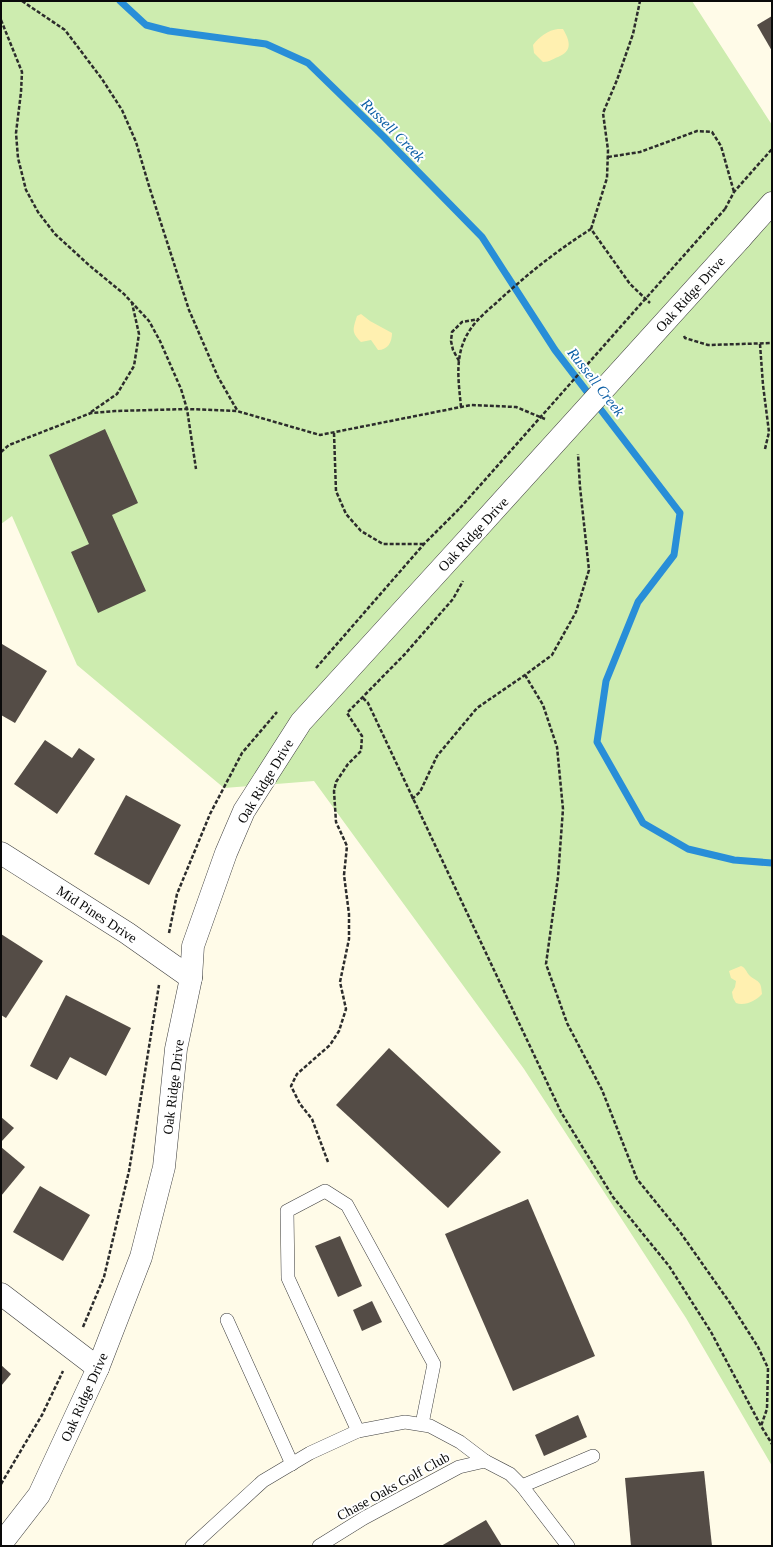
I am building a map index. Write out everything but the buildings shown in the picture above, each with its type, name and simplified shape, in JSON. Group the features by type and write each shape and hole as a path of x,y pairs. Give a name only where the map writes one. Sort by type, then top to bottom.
{"street":[{"name":"Oak Ridge Drive","path":"1,1544 39,1495 98,1368 141,1257 164,1167 176,1050 191,978 193,946 226,853 244,811 301,722 772,203"},
{"name":"Mid Pines Drive","path":"1,853 127,934 191,978"},
{"path":"1,1294 98,1368"}],"lane":[{"path":"358,1431 288,1278 287,1211 325,1191 347,1205 434,1364 422,1424"},
{"path":"227,1320 292,1464"},
{"name":"Chase Oaks Golf Club","path":"192,1546 263,1481 310,1453 358,1431 405,1422 430,1426 460,1442 485,1460 510,1474 522,1486 568,1546"},
{"path":"522,1486 593,1456"},
{"name":"Chase Oaks Golf Club","path":"320,1546 364,1518 458,1467 485,1460"}],"path":[{"path":"22,1 65,30 102,79 122,110 136,142 148,186 190,310 218,377 238,411"},
{"path":"591,229 607,178 608,150 603,113 617,80 633,34 640,1"},
{"path":"1,20 22,72 16,133 18,158 26,190 38,212 56,234 90,266 124,294 149,321 160,341 188,409 196,469"},
{"path":"608,157 640,152 697,131 712,132 721,146 734,192"},
{"path":"314,669 424,544 460,508 725,209 734,192 772,149"},
{"path":"461,407 457,371 464,341 479,319 517,283 560,249"},
{"path":"1,452 9,445 90,413 117,394 134,366 139,334 132,303"},
{"path":"459,361 453,350 451,341 452,332 462,322 479,319"},
{"path":"760,344 769,432 765,449"},
{"path":"90,413 188,409 238,411 320,435 471,406 516,407 548,421"},
{"path":"334,432 336,491 346,514 361,531 383,544 424,544"},
{"path":"412,799 420,792 437,756 477,708 552,655 576,612 589,570 580,487 578,452"},
{"path":"328,1162 312,1119 300,1104 291,1086 297,1074 330,1045 339,1031 346,1009 340,982 349,938 349,914 344,875 347,846 336,822 334,791 336,782 348,764 361,751 362,736 347,713 405,654 453,599 465,578"},
{"path":"525,675 543,705 557,747 563,810 558,877 546,964 567,1023 602,1090 637,1179 680,1232 730,1303 768,1368 767,1409 761,1426"},
{"path":"363,698 368,703 561,1112 613,1197 669,1266 711,1332 772,1444"},
{"path":"1,1484 42,1415 74,1349 104,1277 129,1171 164,959 177,894 210,814 242,753 280,709"}],"green space":[{"path":"1,1 692,1 772,125 772,1466 686,1318 524,1069 314,781 224,788 77,665 12,516 1,524"}],"sand":[{"path":"558,29 563,29 565,33 569,45 568,49 563,55 543,62 534,53 533,45 544,34"},
{"path":"361,314 370,321 392,333 389,345 387,347 378,350 371,340 361,342 358,339 354,333 354,327 357,316"},
{"path":"741,966 750,976 759,982 762,994 754,1001 739,1004 736,1003 733,998 732,992 736,981 731,978 729,971"}],"waterway":[{"name":"Russell Creek","path":"120,1 146,25 169,31 266,44 308,63 384,137 482,237 555,350 680,513 674,555 638,602 606,681 597,742 643,823 688,849 734,860 772,863"}]}
